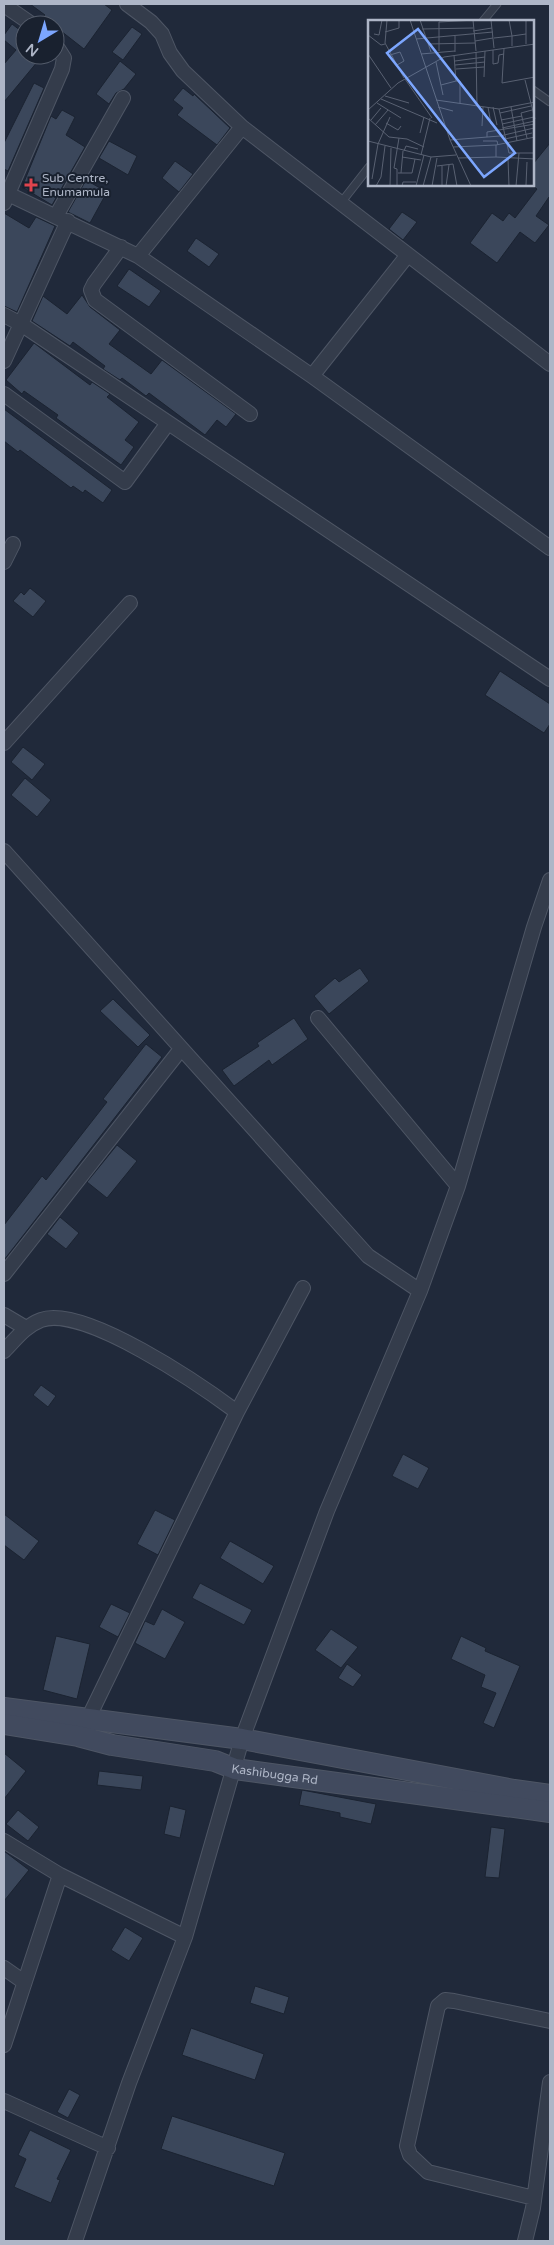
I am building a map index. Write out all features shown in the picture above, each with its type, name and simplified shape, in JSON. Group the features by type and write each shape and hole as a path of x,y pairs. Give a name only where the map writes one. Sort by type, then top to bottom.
{"main road":[{"name":"Kashibugga Rd","path":"4,1708 83,1728 112,1745 215,1761 235,1769 550,1812"},
{"name":"Kashibugga Rd","path":"4,1724 242,1739 514,1790 550,1795"}],"street":[{"path":"127,4 151,22 162,34 170,53 182,71 242,127 407,256 550,364"},
{"path":"4,5 18,15"},
{"path":"63,65 5,197 62,219 138,256 312,376 550,548"},
{"path":"4,361 21,324 62,219 123,98"},
{"path":"138,256 242,127"},
{"path":"121,247 91,290 95,300 250,414"},
{"path":"312,376 407,256"},
{"path":"4,315 21,324 550,679"},
{"path":"4,394 125,482 168,424"},
{"path":"4,562 13,544"},
{"path":"4,743 130,603"},
{"path":"7,859 368,1256 420,1292"},
{"path":"75,2241 129,2083 185,1937 235,1769 242,1739 327,1512 420,1292 458,1186 534,927 550,880"},
{"path":"318,1018 458,1186"},
{"path":"4,1274 181,1049"},
{"path":"83,1728 237,1412 303,1288"},
{"path":"4,1315 26,1328"},
{"path":"4,1352 26,1328 42,1320 56,1317 71,1320 101,1331 163,1362 237,1412"},
{"path":"4,1841 60,1875 185,1937"},
{"path":"4,2045 60,1875"},
{"path":"4,1968 24,1982"},
{"path":"534,2198 428,2172 410,2155 407,2146 438,2006 445,2000 454,2001 550,2021"},
{"path":"525,2241 534,2198 550,2082"},
{"path":"4,2102 108,2148"}],"lane":[{"path":"484,20 497,4"},
{"path":"534,91 550,102"},
{"path":"340,204 368,168"}],"building":[{"path":"30,4 104,4 112,10 84,49 65,34 65,15 45,15"},
{"path":"12,24 15,26 15,49 4,40 4,35"},
{"path":"132,27 142,34 123,60 112,52"},
{"path":"15,51 15,65 35,65 4,102 4,64"},
{"path":"120,61 136,74 124,89 116,93 109,104 96,94"},
{"path":"34,83 44,88 8,171 4,169 4,143"},
{"path":"183,88 193,96 194,94 230,128 217,145 177,115 183,108 173,100"},
{"path":"62,110 75,117 66,135 85,147 52,205 22,187 51,116 56,119"},
{"path":"109,141 137,156 128,175 99,158"},
{"path":"550,143 550,198 536,216 549,225 535,243 520,232 497,263 470,243 492,213 503,221 509,213 515,218 537,189 533,186 534,163"},
{"path":"175,161 193,174 179,192 162,178"},
{"path":"86,180 107,192 90,223 68,212"},
{"path":"402,212 417,222 403,240 389,229"},
{"path":"4,213 29,228 36,217 55,226 17,312 4,306"},
{"path":"196,238 219,254 209,267 187,251"},
{"path":"129,269 161,291 149,307 117,286"},
{"path":"82,295 90,307 120,330 109,344 151,374 162,360 236,414 226,427 217,420 205,435 149,393 146,396 122,378 120,380 103,369 105,366 73,342 70,346 32,321 43,296 67,314"},
{"path":"34,343 90,385 92,382 110,394 107,397 139,422 125,440 134,447 121,465 56,418 58,415 24,391 22,394 6,380"},
{"path":"4,409 112,490 103,503 85,490 83,493 73,486 71,488 20,450 18,452 4,441"},
{"path":"30,588 46,601 33,617 13,601 21,592 24,595"},
{"path":"500,671 550,704 550,724 544,733 485,695"},
{"path":"23,747 45,764 32,780 11,762"},
{"path":"25,778 51,800 37,817 11,795"},
{"path":"360,968 369,981 329,1014 314,996 335,978 339,982"},
{"path":"113,999 150,1035 138,1047 100,1011"},
{"path":"294,1018 308,1039 272,1065 269,1060 234,1086 222,1070 259,1046 257,1043"},
{"path":"146,1044 162,1057 4,1260 4,1225 42,1176 46,1180 107,1102 103,1099"},
{"path":"117,1145 137,1161 107,1198 87,1182"},
{"path":"60,1217 79,1233 66,1249 47,1234"},
{"path":"41,1385 56,1396 48,1407 33,1395"},
{"path":"403,1454 429,1468 418,1489 392,1476"},
{"path":"155,1510 175,1520 158,1555 137,1544"},
{"path":"4,1514 39,1541 24,1560 4,1545"},
{"path":"230,1541 274,1566 263,1584 220,1558"},
{"path":"200,1583 252,1610 244,1625 192,1598"},
{"path":"111,1604 130,1613 118,1637 99,1627"},
{"path":"162,1609 185,1622 165,1659 135,1643 145,1621 154,1625"},
{"path":"331,1629 358,1647 341,1668 315,1650"},
{"path":"56,1636 90,1644 77,1699 43,1690"},
{"path":"461,1636 486,1648 485,1651 520,1666 494,1728 483,1723 496,1693 481,1687 485,1675 451,1659"},
{"path":"347,1664 362,1675 353,1687 338,1678"},
{"path":"4,1753 26,1771 4,1799"},
{"path":"99,1771 143,1776 141,1790 97,1785"},
{"path":"302,1790 376,1804 371,1824 340,1817 340,1813 299,1805"},
{"path":"170,1806 186,1810 180,1838 164,1834"},
{"path":"18,1810 39,1827 28,1841 6,1824"},
{"path":"491,1827 505,1829 499,1878 485,1877"},
{"path":"4,1851 29,1870 4,1901"},
{"path":"125,1927 143,1938 129,1961 111,1950"},
{"path":"255,1986 289,1997 284,2014 250,2003"},
{"path":"191,2028 264,2054 255,2080 182,2055"},
{"path":"69,2089 80,2095 68,2118 57,2112"},
{"path":"172,2116 285,2153 274,2186 161,2149"},
{"path":"30,2130 71,2150 57,2179 60,2180 51,2203 14,2187 26,2159 18,2155"}],"place":[{"name":"Sub Centre, Enumamula","path":"31,185"}]}
